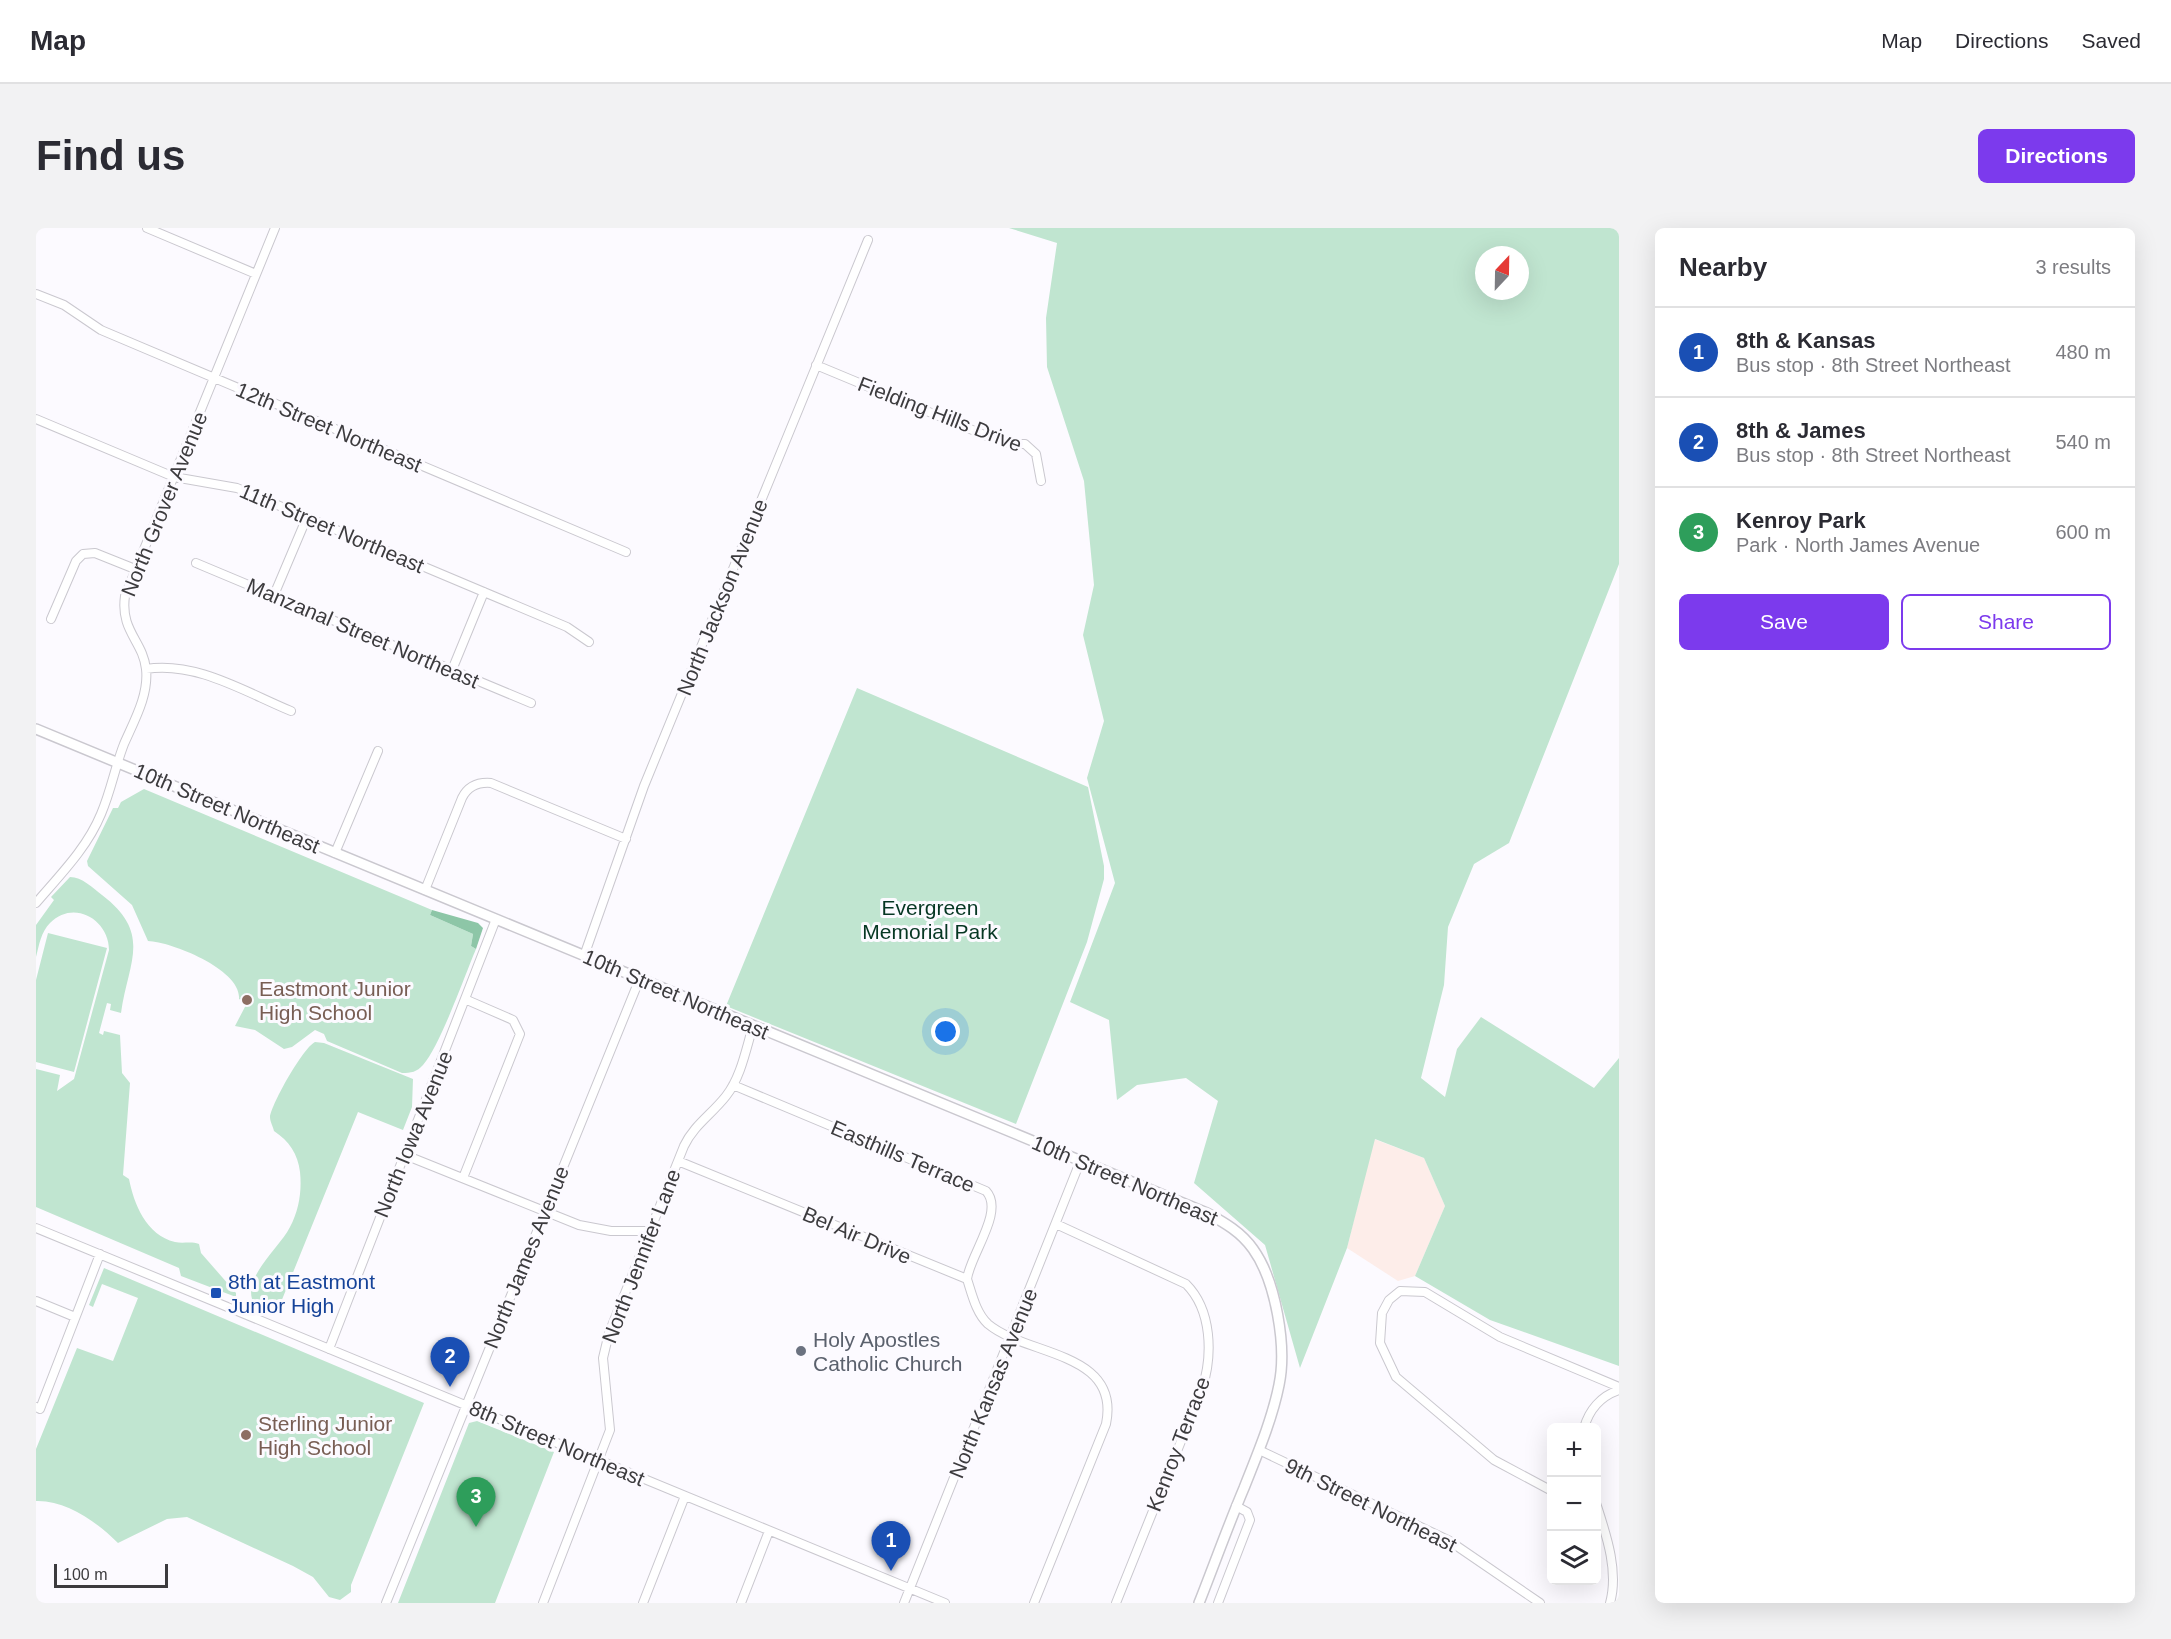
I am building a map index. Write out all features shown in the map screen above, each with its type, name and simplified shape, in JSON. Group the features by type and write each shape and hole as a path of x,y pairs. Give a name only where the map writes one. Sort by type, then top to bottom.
{"main road":[{"name":"10th Street Northeast","path":"36,729 1207,1213 1230,1225 1254,1250 1274,1304 1280,1331 1282,1370 1276,1400 1259,1450 1199,1603"}],"street":[{"path":"147,228 256,274"},
{"name":"North Grover Avenue","path":"36,903 86,843 101,815 113,783 117,762 143,697 146,669 124,613 125,596 275,228"},
{"name":"North Jackson Avenue","path":"584,956 644,786 868,240"},
{"name":"12th Street Northeast","path":"36,294 64,305 91,326 626,552"},
{"name":"Fielding Hills Drive","path":"816,365 994,439 1012,444 1025,444 1036,453 1041,481"},
{"name":"11th Street Northeast","path":"36,419 174,477 237,488 567,627 589,642"},
{"path":"274,595 307,517"},
{"path":"51,620 76,561 83,554 94,553 135,569"},
{"name":"Manzanal Street Northeast","path":"196,563 531,703"},
{"path":"452,670 484,592"},
{"path":"146,669 168,666 189,669 291,711"},
{"path":"335,853 378,751"},
{"path":"425,890 462,798 465,792 477,784 491,783 626,839"},
{"name":"North Iowa Avenue","path":"329,1349 467,1000 496,919"},
{"name":"North James Avenue","path":"386,1603 640,978"},
{"path":"463,1178 520,1034 513,1020 467,1000"},
{"name":"North Jennifer Lane","path":"543,1603 610,1426 603,1371 605,1346 648,1232 678,1161 695,1127 727,1095 733,1085 753,1026"},
{"name":"Easthills Terrace","path":"733,1085 986,1191 992,1200 992,1213 967,1279"},
{"path":"405,1155 544,1213 590,1228 648,1232"},
{"name":"Bel Air Drive","path":"678,1161 967,1279"},
{"name":"North Kansas Avenue","path":"904,1603 1080,1162"},
{"name":"Kenroy Terrace","path":"1056,1224 1186,1284 1196,1293 1206,1324 1209,1360 1205,1380 1116,1603"},
{"name":"8th Street Northeast","path":"36,1228 945,1603"},
{"path":"38,1408 100,1254"},
{"path":"967,1279 983,1318 991,1326 1086,1369 1101,1386 1108,1408 1103,1434 1034,1603"},
{"path":"1547,1489 1494,1461 1396,1377 1386,1360 1379,1329 1382,1313 1389,1300 1400,1291 1425,1292 1500,1337 1619,1389"},
{"path":"36,1301 75,1317"},
{"path":"1586,1423 1599,1401 1619,1389"},
{"name":"9th Street Northeast","path":"1259,1450 1448,1540 1540,1603"},
{"path":"643,1603 685,1496"},
{"path":"1218,1603 1250,1520 1247,1512 1236,1506"},
{"path":"1601,1520 1615,1570 1615,1589 1610,1603"},
{"path":"741,1603 770,1531"}],"shaded area":[{"path":"1374,1139 1424,1158 1445,1206 1415,1276 1398,1281 1347,1248"}],"green space":[{"path":"1009,228 1619,228 1619,564 1509,843 1474,864 1448,927 1444,985 1421,1078 1445,1097 1457,1049 1481,1017 1594,1088 1619,1058 1619,1366 1490,1320 1415,1276 1445,1206 1424,1158 1375,1139 1347,1248 1300,1368 1265,1245 1194,1183 1218,1101 1186,1078 1137,1085 1117,1100 1109,1020 1070,1002 1115,883 1087,778 1104,721 1083,635 1094,585 1084,481 1047,367 1046,318 1057,243"},
{"name":"Evergreen Memorial Park","path":"857,688 1088,787 1104,866 1104,879 1087,942 1016,1124 726,1006"},
{"path":"144,789 432,910 430,915 473,934 471,946 476,949 437,1043 421,1067 414,1072 402,1073 327,1041 324,1034 315,1030 292,1047 284,1049 255,1030 235,1026 247,1003 239,999 237,988 218,968 173,946 148,941 132,905 88,866 87,861 113,808 118,808 121,802"},
{"path":"70,877 87,883 118,909 132,936 132,964 121,1013 110,1010 111,1004 107,1003 99,1033 103,1035 104,1031 120,1035 122,1073 130,1083 123,1175 129,1179 138,1208 149,1226 156,1233 178,1243 199,1244 201,1253 236,1293 236,1297 181,1276 179,1268 36,1207 36,1069 60,1075 57,1091 74,1079 109,950 107,939 97,922 79,913 69,913 59,916 44,930 36,957 36,925 54,900 51,897"},
{"path":"432,910 478,923 483,928 476,949 471,946 473,934 430,915"},
{"path":"48,933 107,948 74,1072 36,1062 36,980"},
{"path":"315,1042 324,1043 413,1079 412,1107 403,1130 358,1112 279,1307 263,1301 260,1304 252,1299 251,1290 254,1280 293,1221 301,1186 299,1165 295,1154 284,1139 274,1131 270,1117 289,1076 303,1054"},
{"name":"Sterling Junior High School","path":"104,1268 424,1403 351,1585 351,1592 340,1600 329,1597 313,1577 187,1517 167,1519 118,1543 101,1527 70,1508 36,1501 36,1449 77,1348 113,1361 138,1298 102,1284 93,1307 89,1305"},
{"path":"477,1421 554,1452 495,1603 398,1603 469,1423"}],"place":[{"name":"Eastmont Junior High School","path":"247,1000"},
{"name":"8th at Eastmont Junior High","path":"216,1293"},
{"name":"Holy Apostles Catholic Church","path":"801,1351"},
{"name":"8th & James","path":"450,1387"},
{"name":"Sterling Junior High School","path":"246,1435"},
{"name":"Kenroy Park","path":"476,1527"},
{"name":"8th & Kansas","path":"891,1571"}]}
